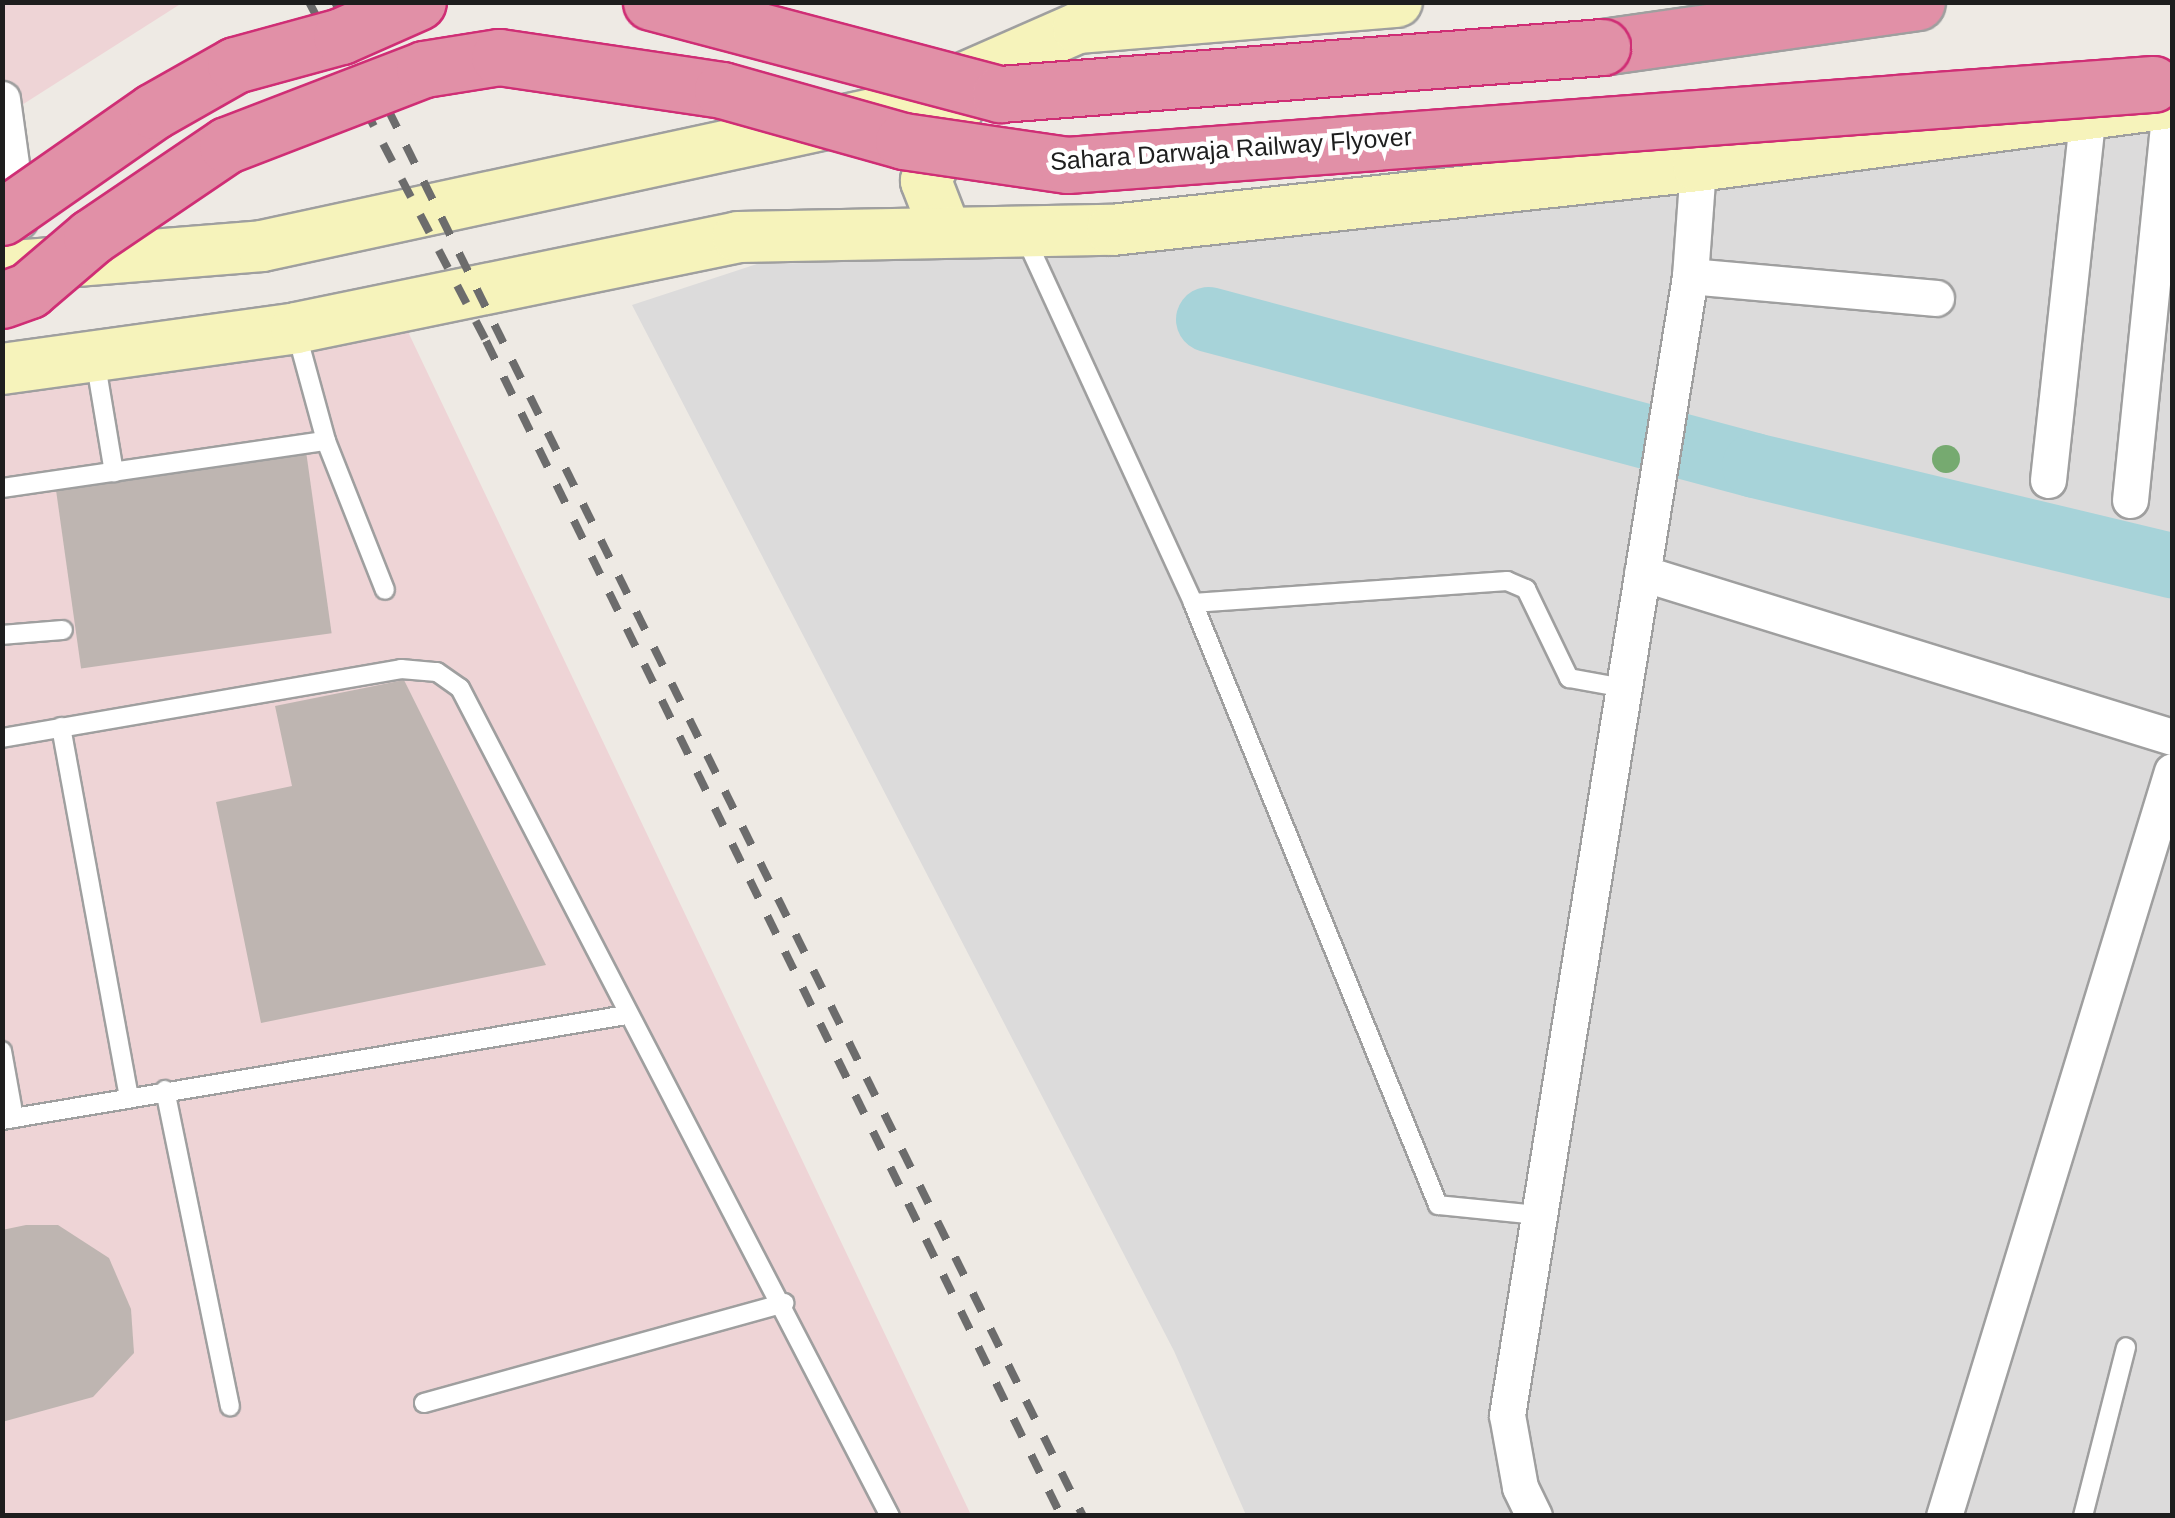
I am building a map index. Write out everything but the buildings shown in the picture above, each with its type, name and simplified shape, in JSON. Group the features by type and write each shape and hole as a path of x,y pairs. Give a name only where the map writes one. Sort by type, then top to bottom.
{"highway":[{"path":"6,261 154,111 235,65 341,36 418,2"},
{"path":"650,2 1000,94 1602,47 1917,2"},
{"name":"Sahara Darwaja Railway Flyover","path":"6,261 29,290 90,237 227,146 424,69 499,57 722,90 904,140 1067,165 2172,96"}],"street":[{"path":"2,99 6,261 262,246 891,110 972,75 1075,15 1397,2"},
{"path":"946,230 926,182 972,75"},
{"path":"2,369 296,328 738,236 1021,227 1112,230 1698,166 2088,112 2172,96 2130,500"},
{"path":"2048,480 2088,112"},
{"path":"1534,1516 1520,1488 1508,1414 1690,276 1698,166"},
{"path":"1690,276 1936,298"},
{"path":"1642,574 2172,738"},
{"path":"1944,1516 2172,771"}],"lane":[{"path":"1021,227 1193,603 1438,1205 1539,1216"},
{"path":"296,328 326,441 386,590"},
{"path":"95,358 114,472"},
{"path":"2,488 326,441"},
{"path":"1193,603 1507,581 1526,589 1569,678 1624,688"},
{"path":"2,635 63,630"},
{"path":"2,738 352,675 437,672 460,688 626,1014 784,1303 890,1516"},
{"path":"61,728 129,1097"},
{"path":"2,1051 8,1119 626,1014"},
{"path":"165,1090 230,1406"},
{"path":"424,1403 784,1303"},
{"path":"2084,1516 2126,1348"}],"shaded area":[{"path":"3,3 182,3 3,117"},
{"path":"2172,123 2172,1515 1246,1515 1174,1351 632,305 757,264 1097,256"},
{"path":"400,315 971,1515 3,1515 2,375"}],"waterway":[{"path":"1208,319 1754,465 2172,565"}],"railway":[{"path":"309,2 486,341 1061,1516"},
{"path":"335,2 1083,1516"}]}
